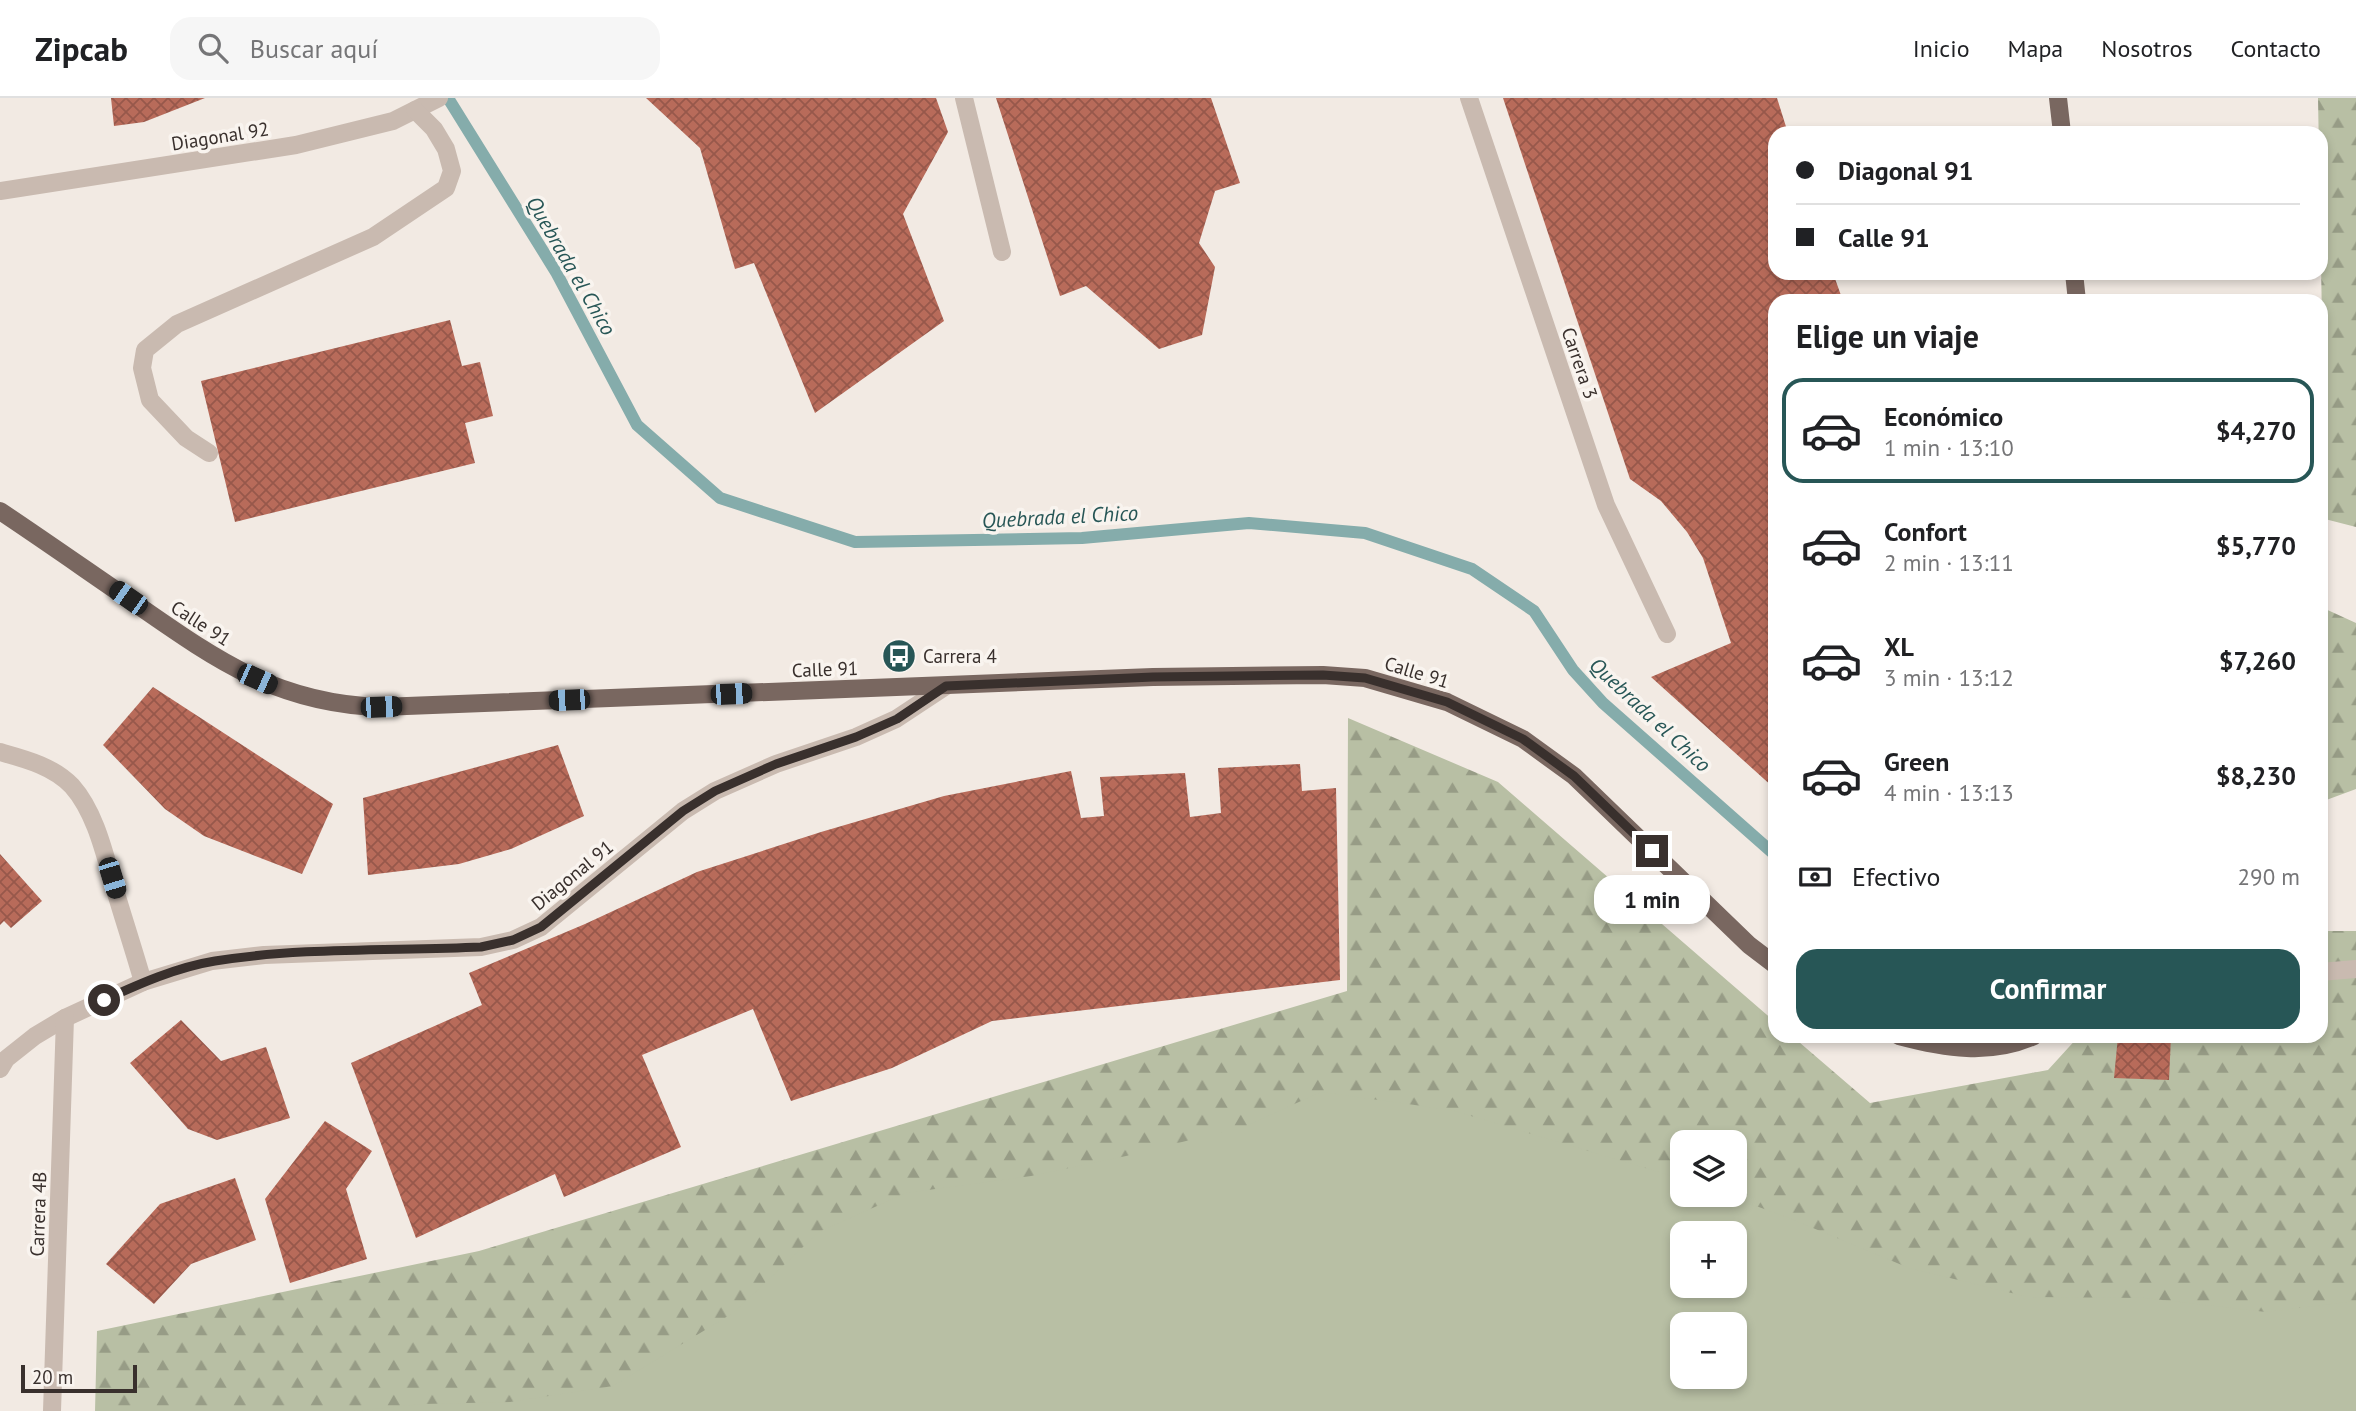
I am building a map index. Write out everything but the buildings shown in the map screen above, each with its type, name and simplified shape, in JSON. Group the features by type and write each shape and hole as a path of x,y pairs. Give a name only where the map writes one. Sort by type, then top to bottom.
{"main road":[{"path":"2058,98 2061,126"},
{"name":"Calle 91","path":"0,512 211,656 275,687 354,706 1153,677 1323,675 1365,678 1447,702 1523,739 1574,776 1749,946 1768,960"},
{"path":"1924,1043 1939,1047 1981,1049 2014,1043"}],"street":[{"path":"964,98 1002,252"},
{"name":"Carrera 3","path":"1469,98 1606,505 1667,634"},
{"path":"209,453 186,438 150,400 142,368 145,349 177,324 373,237 446,188 452,171 446,149 434,129 428,104"},
{"name":"Diagonal 92","path":"0,191 296,145 393,121 428,104"},
{"name":"Diagonal 91","path":"0,1069 6,1059 35,1036 65,1018 143,982 212,961 264,955 481,947 513,940 541,927 683,811 715,791 776,764 856,737 897,719 946,686"},
{"path":"0,752 51,770 72,786 88,814 104,852 143,982"},
{"path":"2328,971 2356,969"},
{"name":"Carrera 4B","path":"52,1411 65,1018"}],"green space":[{"path":"2318,98 2356,98 2356,527 2328,520 2328,294 2322,294 2321,280 2328,280 2328,126 2319,126"},
{"path":"2328,610 2356,623 2356,789 2328,799"},
{"path":"1348,718 1498,782 1768,1016 1768,1043 1800,1043 1870,1103 2048,1070 2073,1043 2328,1043 2328,931 2356,931 2356,1411 95,1411 97,1331 479,1251 1347,991"},
{"path":"1321,1092 1451,1110 1670,1175 1670,1207 1747,1207 1747,1203 1909,1268 2028,1297 2145,1298 2266,1312 2356,1301 2356,1411 354,1411 423,1404 510,1402 613,1386 733,1313 819,1232 906,1193 1031,1176 1246,1126"}],"waterway":[{"name":"Quebrada el Chico","path":"448,98 556,272 637,425 720,498 855,542 1082,538 1249,523 1365,533 1472,569 1534,611 1573,670 1603,703 1768,849"}],"place":[{"name":"Carrera 4","path":"899,656"}],"route":[{"path":"104,1000 143,982 212,961 264,955 481,947 513,940 541,927 683,811 715,791 776,764 856,737 897,719 946,686 1153,677 1323,675 1365,678 1447,702 1523,739 1574,776 1652,851"}]}
